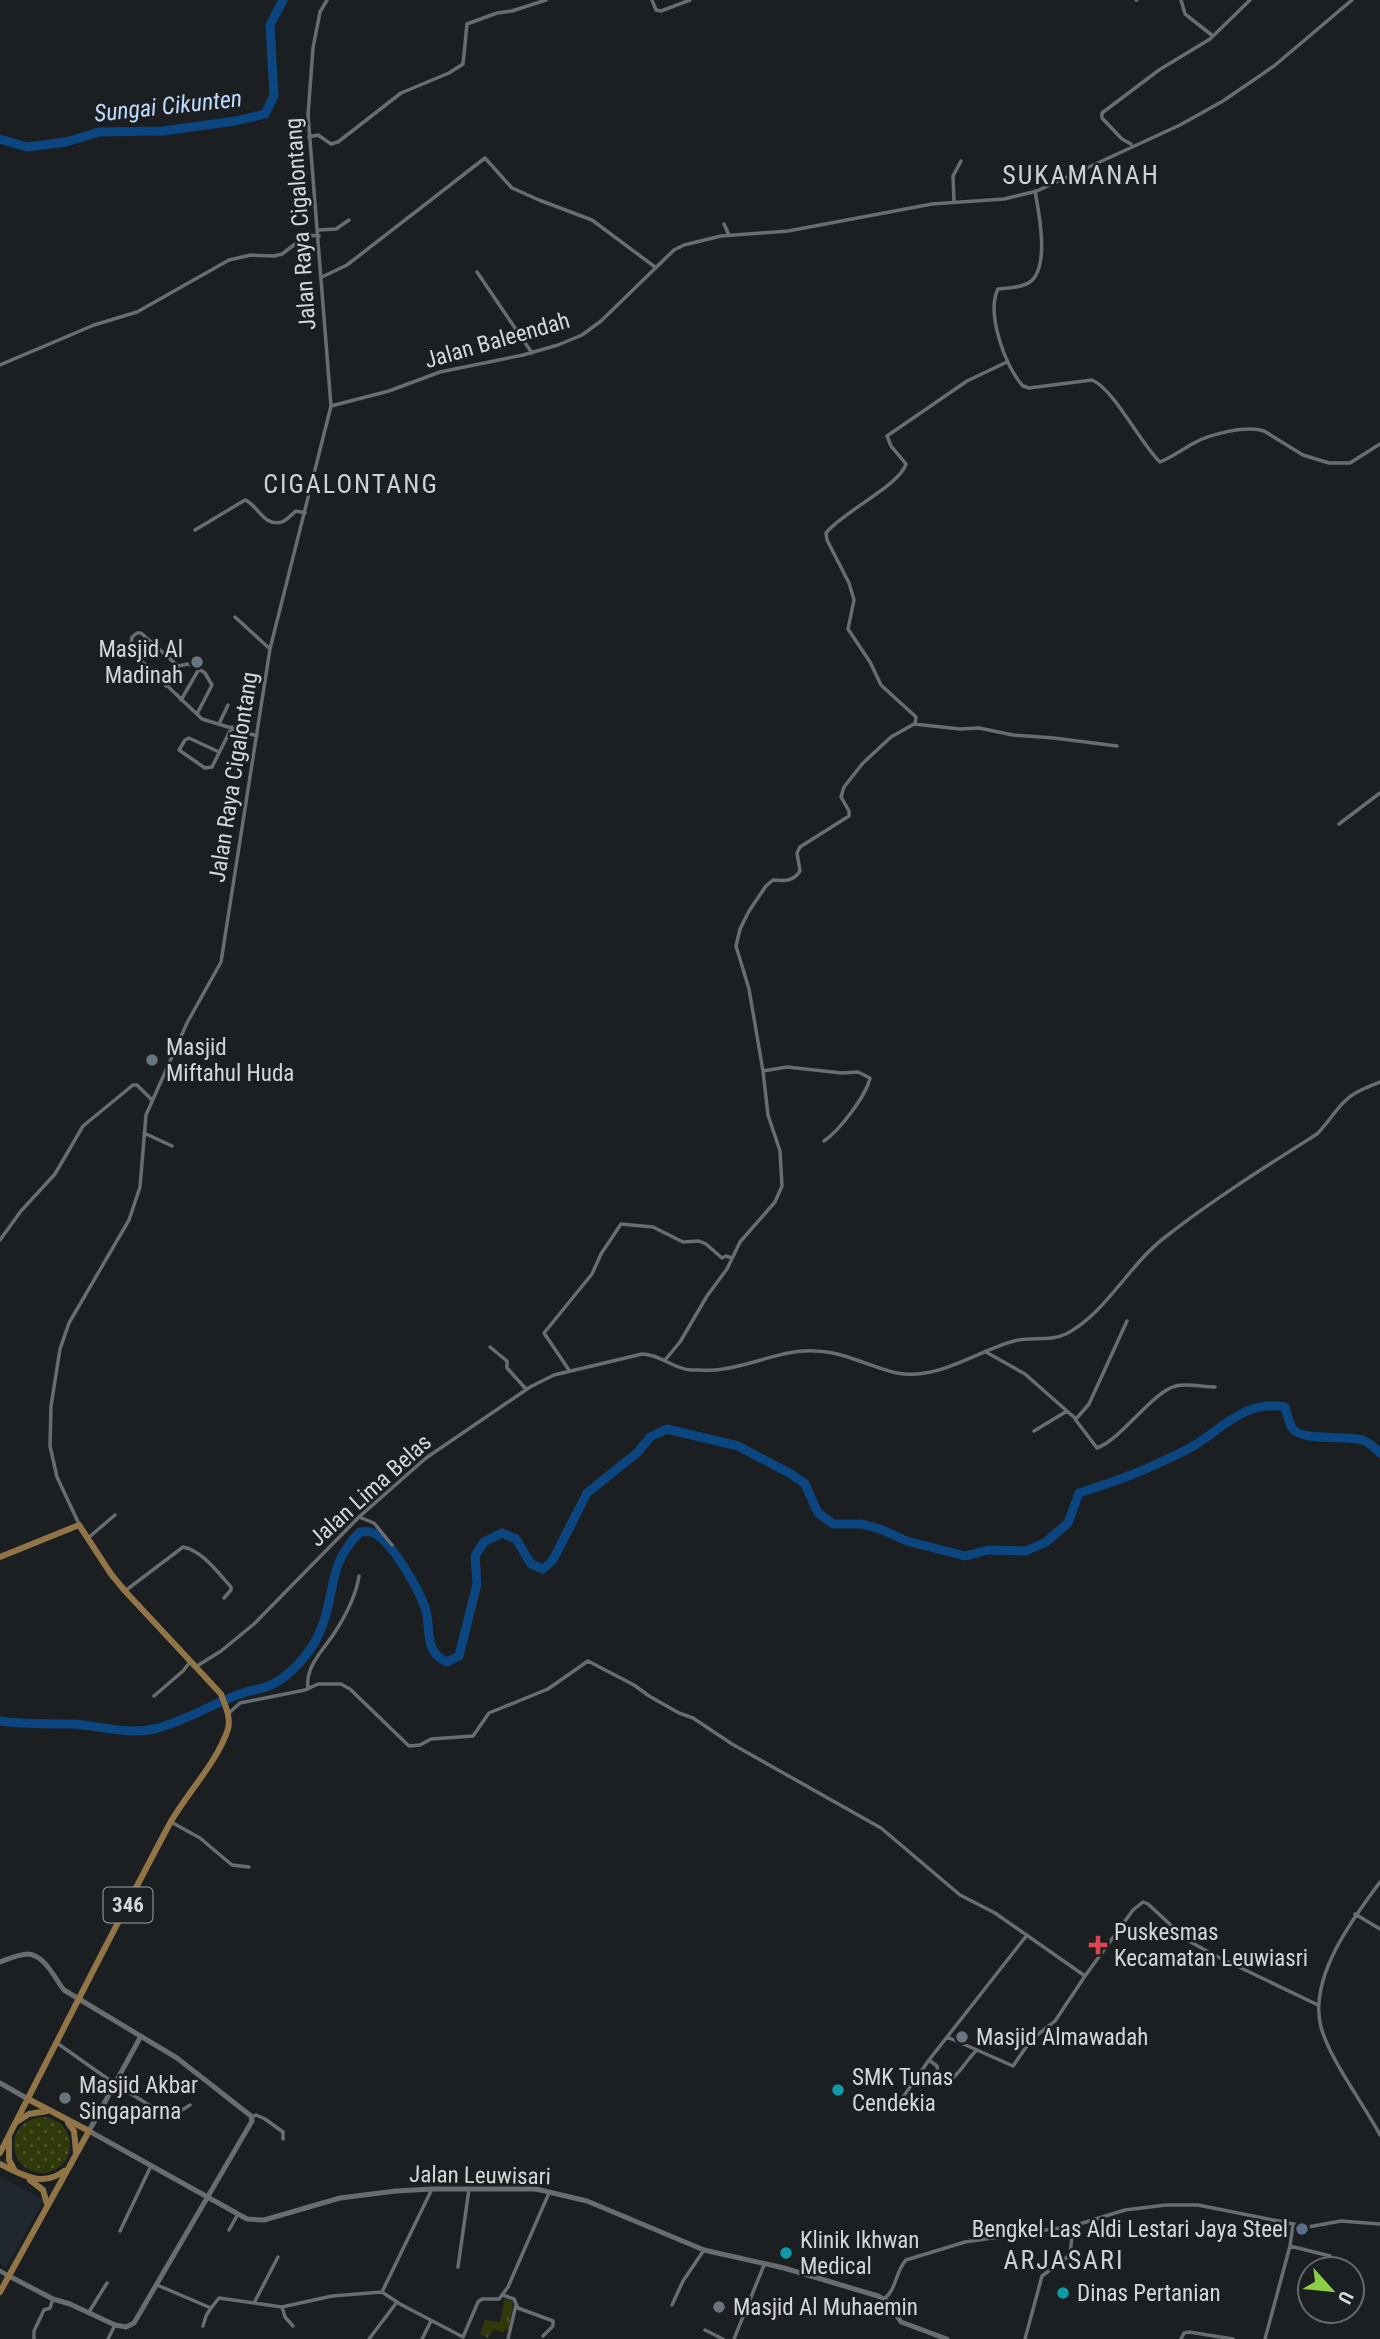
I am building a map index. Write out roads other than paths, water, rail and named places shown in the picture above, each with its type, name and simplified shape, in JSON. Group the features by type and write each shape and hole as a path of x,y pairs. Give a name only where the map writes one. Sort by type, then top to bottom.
{"main road":[{"name":"346","path":"36,2084 170,1822 218,1749 227,1730 228,1712 220,1694 125,1591 79,1525"},
{"path":"0,1557 79,1525"},
{"path":"0,1962 33,1955 53,1972 64,1990 195,2070 251,2118 134,2323 126,2327 115,2325 53,2299 9,2276"},
{"path":"0,2292 141,2036"},
{"path":"0,2083 89,2132"},
{"path":"0,2153 36,2084"},
{"path":"36,2084 36,2099 45,2110"},
{"path":"15,2123 29,2114 45,2110"},
{"path":"67,2122 76,2140 76,2154"},
{"name":"Jalan Leuwisari","path":"89,2132 253,2220 264,2220 340,2198 432,2189 550,2191 605,2207 704,2249 831,2281 884,2298"},
{"path":"9,2135 9,2160 15,2171"},
{"path":"0,2164 34,2179 47,2180 68,2168"},
{"path":"23,2174 43,2190 47,2206"},
{"path":"884,2298 901,2322 947,2339"}],"street":[{"name":"Jalan Raya Cigalontang","path":"79,1525 57,1477 50,1446 55,1371 66,1329 122,1233 135,1205 144,1158 144,1123 152,1100 187,1023 221,962 270,649 331,406 319,233 309,137 313,48 320,12 327,0"},
{"path":"309,137 318,135 331,144 338,142 393,98 463,64 467,24 546,0"},
{"path":"652,0 656,10 690,0"},
{"path":"1181,0 1181,7 1189,18 1213,37"},
{"path":"1133,145 1122,139 1102,118 1102,113 1153,74 1213,37 1250,0"},
{"name":"Jalan Baleendah","path":"331,406 389,391 440,372 532,353 582,335 601,321 674,250 684,245 729,235 788,230 932,204 1004,199 1035,191 1180,125 1223,102 1274,65 1352,0"},
{"path":"322,277 346,265 485,158 512,188 592,220 655,268"},
{"path":"954,202 953,176 961,161"},
{"path":"1035,191 1043,235 1039,268 1033,279 1027,283 996,291 995,317 1003,354 1018,381 1029,388 1092,380 1100,384 1160,462 1208,436 1257,428 1275,436 1303,455 1329,463 1350,463 1380,444"},
{"path":"0,365 94,325 137,312 229,260 251,255 282,254 307,235 336,229 349,220"},
{"path":"724,223 729,235"},
{"path":"477,272 532,353"},
{"path":"915,724 915,715 891,697 881,685 870,662 850,633 848,624 853,613 854,600 849,583 827,540 828,530 885,487 906,466 887,436 967,381 1007,362"},
{"path":"195,530 244,500 264,519 274,522 284,521 296,511 305,513"},
{"path":"235,617 270,649"},
{"path":"178,666 141,634 137,633 132,637 135,656 207,722 257,736"},
{"path":"166,686 178,666 183,663 205,673 212,685 197,714"},
{"path":"181,700 199,669"},
{"path":"219,724 228,705"},
{"path":"666,1360 684,1336 742,1240 777,1198 782,1186 780,1151 768,1115 764,1071 749,989 736,946 740,929 751,907 768,883 773,880 786,881 797,875 800,871 797,853 800,847 847,819 849,811 841,797 844,787 861,765 891,737 915,724 960,729 979,728 1013,735 1117,746"},
{"path":"219,752 189,738 179,750 208,769 212,767 232,727"},
{"path":"1339,824 1380,793"},
{"path":"764,1071 787,1067 842,1073 858,1072 870,1078 846,1118 832,1136 824,1141"},
{"name":"Jalan Lima Belas","path":"154,1696 194,1663 222,1651 254,1624 359,1517 425,1458 526,1389 569,1370 642,1354 654,1354 689,1370 721,1370 786,1353 815,1350 847,1356 899,1373 929,1372 1015,1340 1053,1339 1087,1320 1143,1256 1164,1238 1223,1195 1317,1134 1344,1101 1355,1093 1380,1082"},
{"path":"0,1240 21,1211 55,1174 83,1126 133,1085 137,1085 152,1100"},
{"path":"144,1133 172,1146"},
{"path":"569,1370 544,1333 592,1275 601,1254 621,1224 653,1227 683,1242 699,1241 722,1258 732,1258"},
{"path":"1073,1418 1078,1418 1089,1404 1127,1321"},
{"path":"490,1347 506,1360 507,1368 526,1389"},
{"path":"986,1352 1025,1374 1067,1411 1097,1448 1110,1441 1167,1389 1179,1385 1214,1387"},
{"path":"1034,1431 1067,1411"},
{"path":"88,1538 114,1515"},
{"path":"359,1517 374,1522 392,1545"},
{"path":"125,1591 183,1547 190,1548 216,1569 231,1587 224,1598"},
{"path":"308,1689 307,1677 312,1664 340,1624 356,1591 359,1576"},
{"path":"228,1712 240,1703 322,1684 341,1684 386,1722 402,1741 414,1746 431,1739 473,1735 489,1713 548,1689 588,1661 679,1713 693,1718 732,1744 872,1823 960,1895 995,1913 1085,1976"},
{"path":"170,1822 200,1838 232,1865 249,1867"},
{"path":"1380,1882 1355,1914 1328,1970 1318,2006 1326,2040 1380,2135"},
{"path":"947,2037 1013,2066 1031,2040 1055,2021 1133,1910 1143,1902 1187,1940 1318,2006"},
{"path":"1355,1914 1380,1929"},
{"path":"896,2107 929,2060 1027,1936"},
{"path":"57,2043 167,2116 174,2115 190,2105"},
{"path":"929,2060 937,2066 938,2073 949,2081 976,2050"},
{"path":"251,2118 256,2115 265,2119 283,2132 284,2139"},
{"path":"120,2231 151,2166"},
{"path":"382,2292 432,2189"},
{"path":"458,2267 470,2189"},
{"path":"203,2326 205,2315 219,2298 282,2308 332,2296 382,2292 462,2338 478,2302 503,2295 550,2191"},
{"path":"884,2298 892,2291 900,2267 906,2260 965,2242 1073,2226 1132,2208 1189,2204 1293,2225 1313,2227 1341,2221 1380,2224"},
{"path":"229,2230 238,2214"},
{"path":"1265,2339 1293,2225"},
{"path":"1025,2339 1042,2276 1070,2255 1073,2226"},
{"path":"1290,2246 1325,2255"},
{"path":"672,2305 683,2281 704,2249"},
{"path":"254,2303 278,2257"},
{"path":"734,2339 764,2264"},
{"path":"0,2271 9,2276"},
{"path":"89,2312 107,2283"},
{"path":"157,2285 211,2308"},
{"path":"503,2295 514,2300 516,2305 508,2339"},
{"path":"34,2339 34,2331 44,2309 50,2308 53,2299"},
{"path":"369,2339 397,2302"},
{"path":"516,2305 553,2321 553,2326 543,2336"},
{"path":"282,2308 285,2318 293,2326"},
{"path":"422,2339 431,2321"},
{"path":"108,2339 115,2325"},
{"path":"705,2330 723,2339"},
{"path":"1181,2339 1184,2333 1189,2333 1233,2339"}],"waterway":[{"name":"Sungai Cikunten","path":"0,139 27,147 66,142 99,132 163,131 236,121 265,114 274,96 270,25 283,0"},
{"path":"0,1721 74,1724 144,1731 177,1722 232,1697 273,1684 294,1669 315,1641 328,1607 336,1569 341,1557 360,1532 379,1536 404,1567 426,1611 432,1647 435,1653 447,1662 459,1656 477,1584 475,1556 484,1542 502,1533 516,1539 531,1564 543,1569 553,1560 587,1493 638,1452 650,1437 667,1429 738,1446 791,1474 805,1484 818,1513 833,1524 861,1524 907,1541 965,1556 988,1550 1026,1551 1046,1542 1068,1523 1079,1493 1133,1474 1178,1454 1238,1416 1259,1407 1285,1407 1292,1428 1297,1432 1314,1437 1362,1440 1380,1453"}],"place":[{"name":"Masjid Al Madinah","path":"197,662"},
{"name":"Masjid Miftahul Huda","path":"152,1060"},
{"name":"Puskesmas Kecamatan Leuwiasri","path":"1098,1945"},
{"name":"Masjid Almawadah","path":"962,2037"},
{"name":"SMK Tunas Cendekia","path":"838,2090"},
{"name":"Masjid Akbar Singaparna","path":"65,2098"},
{"name":"Bengkel Las Aldi Lestari Jaya Steel","path":"1302,2229"},
{"name":"Klinik Ikhwan Medical","path":"786,2253"},
{"name":"Dinas Pertanian","path":"1063,2293"},
{"name":"Masjid Al Muhaemin","path":"719,2307"}],"district":[{"name":"SUKAMANAH","path":"1081,175"},
{"name":"CIGALONTANG","path":"351,484"},
{"name":"ARJASARI","path":"1064,2260"}]}
